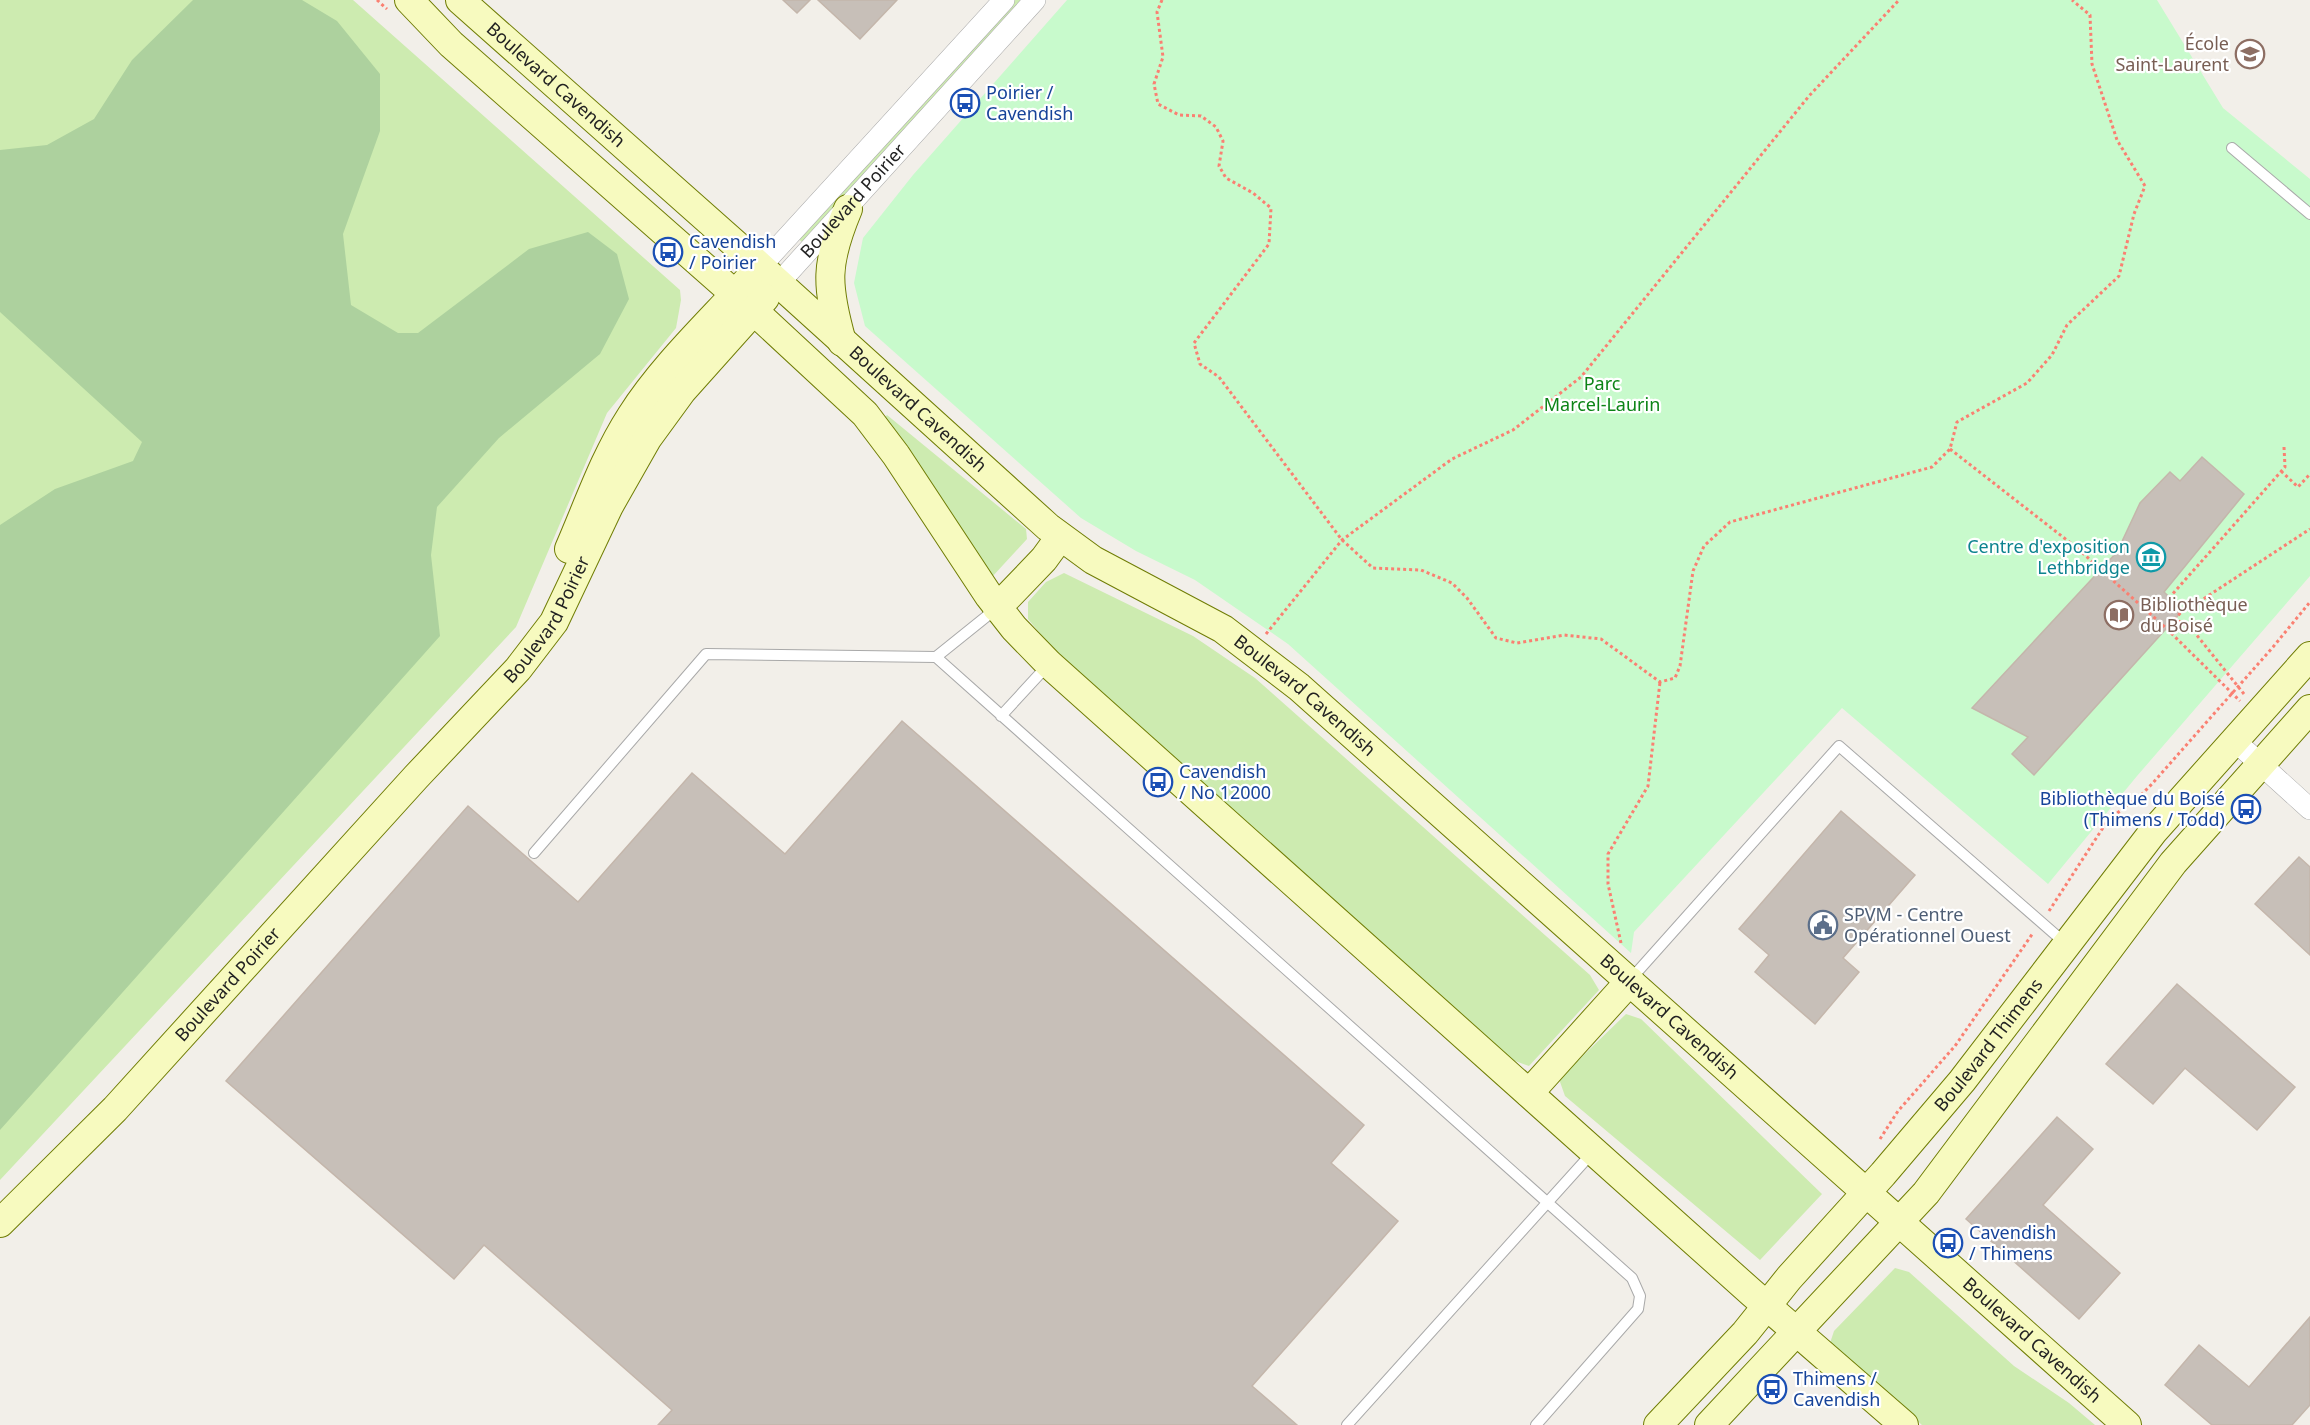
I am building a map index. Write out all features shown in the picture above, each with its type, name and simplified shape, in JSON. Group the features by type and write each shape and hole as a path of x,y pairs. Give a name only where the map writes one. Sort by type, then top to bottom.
{"main road":[{"name":"Boulevard Cavendish","path":"409,0 451,44 744,303 870,420 997,608 1048,664 1904,1425"},
{"path":"432,23 453,0"},
{"name":"Boulevard Cavendish","path":"460,0 1005,491 1060,537 1115,573 1204,617 1254,651 1322,707 2127,1425"},
{"path":"842,342 831,302 829,274 834,244 848,209"},
{"name":"Boulevard Poirier","path":"8,1215 115,1110 416,777 518,669 554,622 609,506 648,439 744,303 769,276"},
{"path":"997,608 1044,559 1060,537"},
{"name":"Boulevard Thimens","path":"1659,1425 1745,1333 1962,1081 2153,832 2310,656"},
{"name":"Boulevard Thimens","path":"1709,1425 1799,1332 1926,1193 2165,872 2310,709"},
{"path":"1529,1093 1630,981"}],"street":[{"name":"Boulevard Poirier","path":"769,276 1004,0"},
{"name":"Boulevard Poirier","path":"769,276 848,209 1035,0"},
{"path":"2235,741 2310,809"}],"lane":[{"path":"2232,148 2310,214"},
{"path":"534,853 706,654 936,657 997,608"},
{"path":"936,657 1632,1278 1640,1296 1638,1309 1536,1425"},
{"path":"1001,716 1048,664"},
{"path":"1630,981 1839,746 2067,945"},
{"path":"1347,1425 1594,1150"}],"path":[{"path":"1162,0 1157,12 1163,57 1154,84 1158,104 1179,115 1201,116 1216,127 1223,141 1219,166 1226,178 1253,193 1271,208 1269,244 1194,343 1200,364 1219,376 1342,540 1373,568 1421,570 1452,583 1467,598 1496,638 1517,643 1564,635 1601,639 1660,682"},
{"path":"1264,635 1342,540 1452,459 1513,430 1581,377 1809,96 1899,0"},
{"path":"1660,682 1675,678 1680,666 1693,571 1704,546 1730,522 1932,467 1950,449 1957,422 2026,383 2052,355 2067,325 2119,276 2134,214 2145,186 2117,140 2092,64 2090,15 2072,0"},
{"path":"2183,610 2170,597 2285,467 2284,447"},
{"path":"1950,449 2077,548 2167,629 2242,704"},
{"path":"2281,471 2298,487 2310,474"},
{"path":"2247,697 2237,688 2191,628 2175,620 2183,610 2188,609 2310,529"},
{"path":"2047,913 2108,819 2144,792 2310,602"},
{"path":"1630,981 1608,884 1608,854 1648,786 1660,682"},
{"path":"2224,703 2230,707"},
{"name":"Boulevard Thimens","path":"1880,1141 1891,1120 1955,1046 2034,931"}],"green space":[{"path":"0,0 353,0 680,290 681,300 676,328 607,413 516,627 0,1180"},
{"path":"193,0 302,0 337,21 380,74 380,131 343,234 351,305 398,333 418,333 529,249 588,232 617,254 629,299 600,354 499,438 437,507 431,555 440,636 0,1130 0,525 55,489 133,461 142,442 0,312 0,150 47,145 94,119 132,60"},
{"path":"1011,0 1027,0 806,245 796,237"},
{"name":"Parc Marcel-Laurin","path":"1067,0 2157,0 2223,108 2310,179 2310,576 2137,776 2048,884 1842,708 1634,932 1631,953 1288,644 1195,580 1136,551 1081,518 865,326 854,283 863,238 913,175"},
{"path":"887,415 1026,529 1027,539 992,577 885,417"},
{"path":"1064,573 1193,636 1255,678 1590,975 1599,990 1529,1066 1507,1058 1068,667 1028,619 1028,602 1046,582"},
{"path":"1626,1014 1641,1019 1822,1194 1760,1260 1565,1096 1559,1079"},
{"path":"1895,1268 1909,1272 2014,1366 2069,1403 2095,1425 1922,1425 1830,1343 1834,1331"}],"building":[{"path":"783,0 810,0 797,13"},
{"path":"818,0 897,0 860,39"},
{"name":"Bibliothèque du Boisé","path":"2202,457 2244,494 2164,592 2183,610 2034,775 2012,754 2028,737 1972,708 2117,552 2140,503 2170,472 2180,481"},
{"path":"902,721 1364,1125 1331,1163 1398,1221 1252,1386 1297,1425 658,1425 672,1410 484,1245 454,1279 226,1081 468,806 578,902 692,773 785,854"},
{"path":"1841,811 1915,875 1843,958 1859,972 1815,1024 1755,972 1769,955 1739,929"},
{"path":"2299,857 2310,867 2310,955 2255,904"},
{"path":"2177,984 2295,1087 2257,1130 2185,1068 2153,1104 2106,1064"},
{"path":"2057,1117 2093,1149 2043,1205 2120,1273 2079,1319 1966,1219"},
{"path":"2310,1317 2310,1405 2292,1425 2212,1425 2165,1385 2199,1345 2249,1387"}],"place":[{"name":"École Saint-Laurent","path":"2250,54"},
{"name":"Poirier / Cavendish","path":"965,103"},
{"name":"Cavendish / Poirier","path":"668,252"},
{"name":"Centre d'exposition Lethbridge","path":"2151,557"},
{"name":"Bibliothèque du Boisé","path":"2119,615"},
{"name":"Cavendish / No 12000","path":"1158,782"},
{"name":"Bibliothèque du Boisé (Thimens / Todd)","path":"2246,809"},
{"name":"SPVM - Centre Opérationnel Ouest","path":"1823,925"},
{"name":"Cavendish / Thimens","path":"1948,1243"},
{"name":"Thimens / Cavendish","path":"1772,1389"}]}
